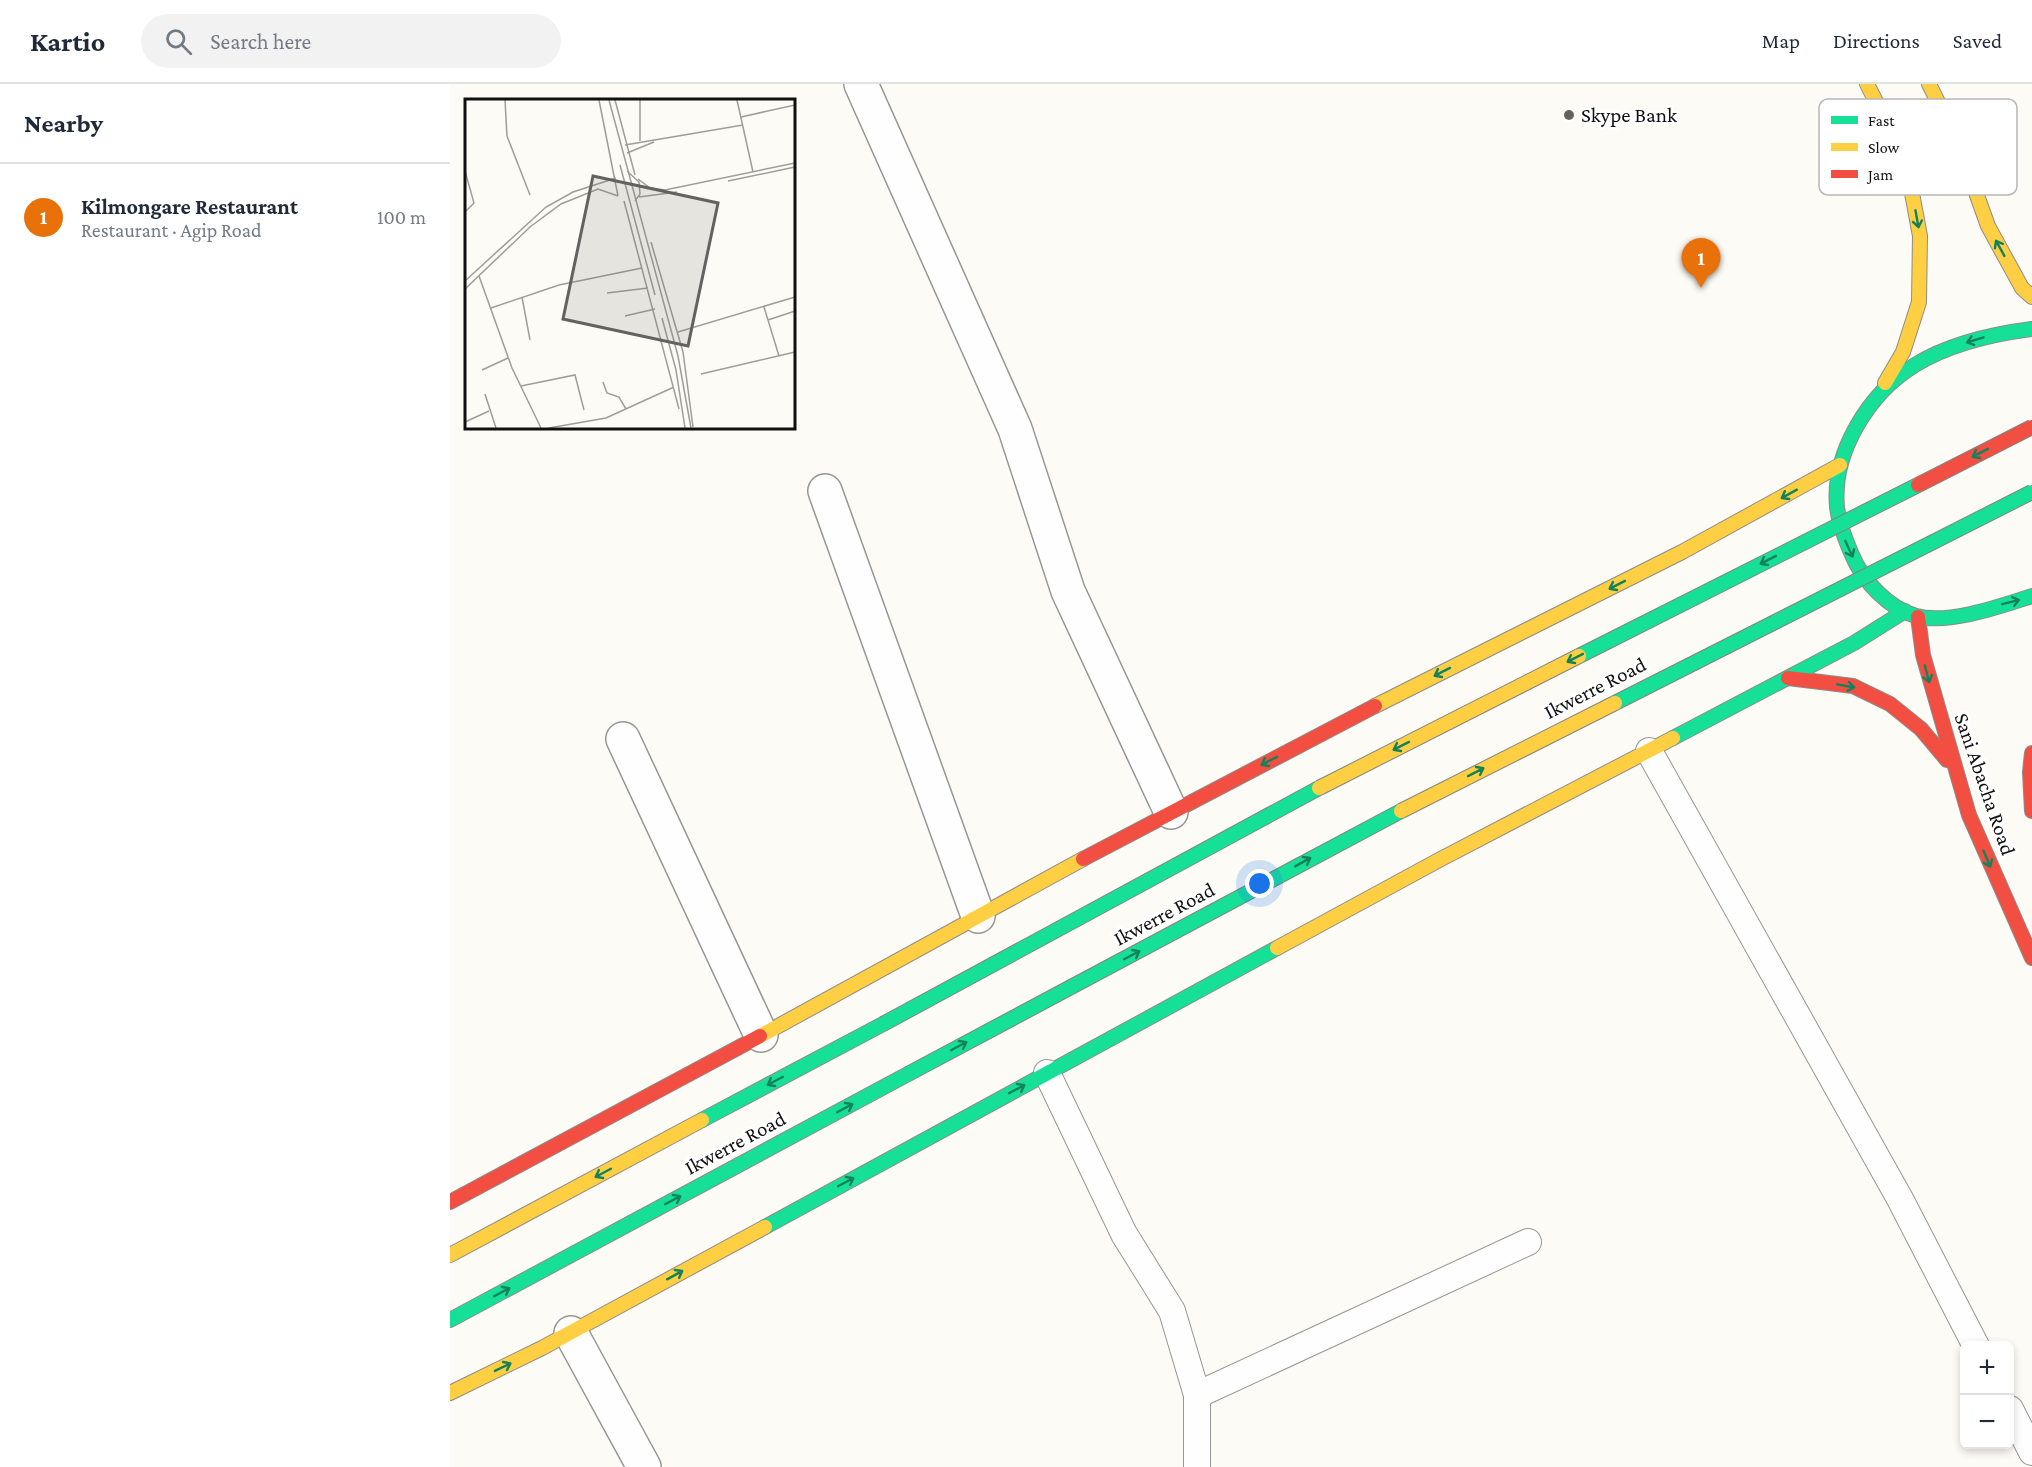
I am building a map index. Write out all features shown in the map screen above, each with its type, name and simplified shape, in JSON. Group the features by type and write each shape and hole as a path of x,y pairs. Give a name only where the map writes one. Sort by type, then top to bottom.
{"street":[{"path":"861,84 1015,429 1068,591 1171,812"},
{"path":"1866,84 1874,99"},
{"path":"1929,84 1936,99"},
{"path":"1912,195 1920,236 1918,302 1903,352 1877,398 1853,431 1840,465 1835,500 1846,546 1866,581 1883,597 1918,617 1952,617 2032,596"},
{"path":"1977,195 1988,226 2022,288 2032,297"},
{"path":"1877,398 1913,366 1957,346 1999,333 2032,329"},
{"name":"Ikwerre Road","path":"450,1255 1334,780 2032,427"},
{"path":"450,1202 1171,812 1366,710 1683,552 1840,465"},
{"path":"825,491 978,916"},
{"name":"Ikwerre Road","path":"450,1320 1349,837 2032,492"},
{"path":"450,1393 571,1333 1439,860 1854,643 1905,610"},
{"name":"Sani Abacha Road","path":"1918,617 1923,655 1969,815 2032,958"},
{"path":"1788,678 1853,686 1890,704 1921,729 1956,771"},
{"path":"623,739 761,1035"},
{"name":"Sani Abacha Road","path":"2032,753 2030,772 2032,811"},
{"path":"571,1333 644,1467"}],"lane":[{"path":"1649,751 1894,1189 1973,1341"},
{"path":"1047,1073 1124,1234 1172,1311 1197,1395 1197,1467"},
{"path":"1197,1395 1528,1242"},
{"path":"2014,1417 2032,1452"}],"traffic: fast":[{"path":"2032,329 1987,337 1942,351 1898,377 1883,391 1857,426 1847,445 1837,486 1839,519 1852,555 1870,584 1896,607 1916,616 1943,618 1990,609 2032,596"},
{"path":"1579,656 1918,485"},
{"path":"1615,703 2032,492"},
{"path":"1673,738 1854,643 1905,611"},
{"path":"883,1024 1319,788"},
{"path":"908,1074 1401,811"},
{"path":"765,1227 1277,948"},
{"path":"702,1120 883,1024"},
{"path":"450,1320 908,1074"}],"traffic: slow":[{"path":"1867,84 1875,99"},
{"path":"1929,84 1936,99"},
{"path":"1885,383 1903,352 1919,302 1920,236 1912,195"},
{"path":"1977,195 1988,226 2022,288 2032,297"},
{"path":"1375,706 1682,552 1840,465"},
{"path":"1319,788 1579,656"},
{"path":"1401,811 1615,703"},
{"path":"1277,948 1439,860 1673,738"},
{"path":"760,1036 1083,859"},
{"path":"450,1255 702,1120"},
{"path":"450,1393 542,1348 765,1227"}],"traffic: jam":[{"path":"1918,485 2032,427"},
{"path":"1918,617 1923,655 1969,815 2032,958"},
{"path":"1788,678 1853,686 1890,704 1921,729 1947,760"},
{"path":"1083,859 1375,706"},
{"path":"2032,753 2030,772 2032,811"},
{"path":"450,1202 760,1036"}],"place":[{"name":"Skype Bank","path":"1569,115"},
{"name":"Kilmongare Restaurant","path":"1701,288"}]}
